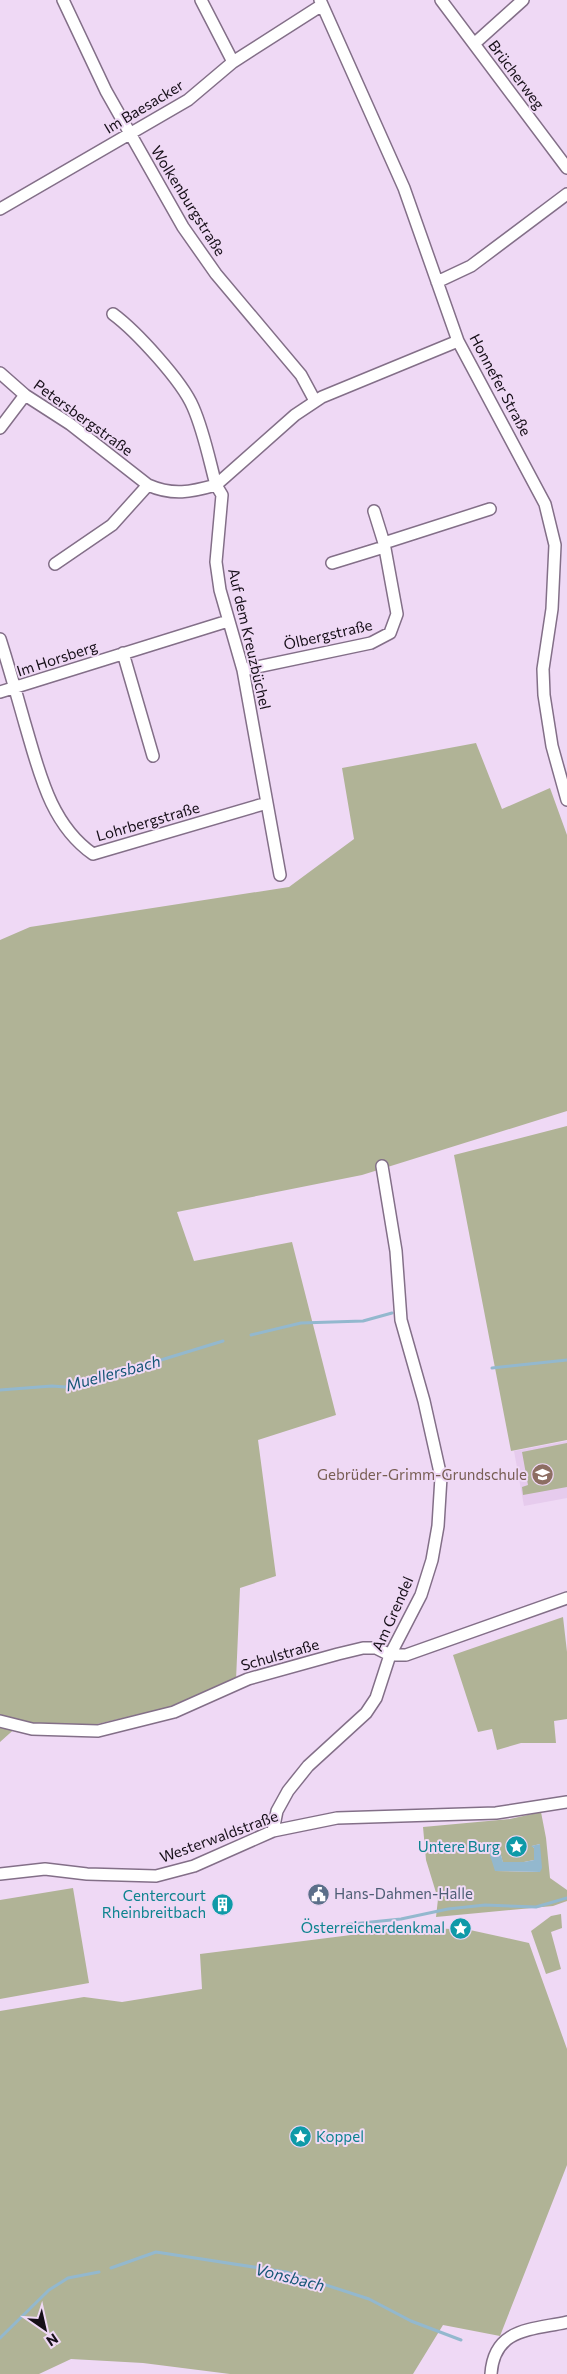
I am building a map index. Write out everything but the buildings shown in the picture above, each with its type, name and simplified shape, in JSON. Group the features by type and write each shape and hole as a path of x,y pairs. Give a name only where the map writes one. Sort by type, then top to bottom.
{"street":[{"name":"Wolkenburgstraße","path":"63,0 106,91 129,134 189,235 216,274 301,375 315,401"},
{"path":"201,0 233,62"},
{"name":"Brücherweg","path":"441,0 567,168"},
{"path":"474,44 523,0"},
{"name":"Im Baesacker","path":"0,208 188,100 233,62 321,3"},
{"name":"Honnefer Straße","path":"321,3 404,188 458,341 545,504 555,545 552,600 543,678 552,746 567,800"},
{"path":"437,282 471,266 567,194"},
{"name":"Auf dem Kreuzbüchel","path":"113,314 130,327 185,392 200,426 216,485 222,495 216,562 220,590 243,670 280,875"},
{"path":"216,485 262,443 315,401 458,341"},
{"name":"Petersbergstraße","path":"0,373 25,395 70,424 148,485 163,492 183,492 216,485"},
{"path":"0,428 25,395"},
{"path":"55,564 112,525 148,485"},
{"path":"332,562 490,510"},
{"name":"Ölbergstraße","path":"243,670 371,643 390,633 397,614 384,545 374,511"},
{"name":"Im Horsberg","path":"0,692 228,621"},
{"name":"Lohrbergstraße","path":"0,639 41,776 56,812 70,834 93,854 267,803"},
{"path":"123,653 153,756"},
{"name":"Am Grendel","path":"273,1831 277,1811 288,1791 308,1766 366,1713 376,1698 390,1655 421,1594 432,1560 440,1509 441,1477 424,1401 401,1320 396,1251 382,1166"},
{"name":"Schulstraße","path":"0,1721 32,1729 98,1731 174,1712 248,1679 338,1654 364,1648 376,1648 390,1655 406,1655 567,1598"},
{"name":"Westerwaldstraße","path":"0,1874 45,1869 87,1874 156,1876 194,1866 273,1831 337,1818 496,1813 567,1802"},
{"path":"491,2374 495,2353 500,2345 512,2335 567,2322"}],"shaded area":[{"name":"Gebrüder-Grimm-Grundschule","path":"567,1441 567,1498 524,1506 514,1451"}],"green space":[{"path":"476,743 502,809 550,788 567,835 567,1111 362,1175 177,1212 194,1261 292,1242 336,1415 258,1440 276,1576 240,1588 236,1680 175,1706 93,1725 19,1725 0,1742 0,940 30,927 289,887 354,839 342,768"},
{"path":"567,1126 567,1440 511,1451 454,1155"},
{"name":"Gebrüder-Grimm-Grundschule","path":"567,1443 567,1487 523,1495 522,1487 528,1485 522,1452"},
{"path":"563,1617 567,1652 567,1719 554,1721 556,1743 521,1743 497,1750 492,1729 478,1732 453,1655"},
{"path":"541,1812 550,1878 567,1890 567,1901 553,1906 436,1917 438,1899 426,1860 423,1827 510,1819","holes":["540,1844 540,1872 495,1871 499,1848 503,1863 524,1862 534,1860 534,1848 532,1846"]},
{"path":"73,1888 89,1983 0,1999 0,1900"},
{"path":"561,1914 562,1928 551,1932 561,1969 546,1974 531,1931 551,1916"},
{"path":"431,1928 470,1930 529,1943 567,2049 567,2165 500,2336 443,2325 413,2374 230,2374 143,2363 71,2359 39,2374 0,2374 0,2011 84,1997 122,2002 202,1989 200,1954 359,1934"}],"water":[{"path":"540,1844 542,1868 540,1872 495,1871 488,1849 499,1848 503,1862 524,1862 534,1860 534,1848 531,1846"}],"waterway":[{"name":"Muellersbach","path":"251,1335 301,1323 363,1321 392,1313"},
{"name":"Muellersbach","path":"0,1390 52,1386 65,1387 89,1382 223,1341"},
{"name":"Muellersbach","path":"492,1368 567,1360"},
{"path":"342,1925 401,1919 448,1909 485,1905 536,1907 567,1898"},
{"name":"Vonsbach","path":"111,2268 156,2252 286,2272 369,2299 411,2321 461,2340"},
{"path":"0,2338 49,2290 68,2278 99,2272"}],"place":[{"name":"Gebrüder-Grimm-Grundschule","path":"543,1475"},
{"name":"Untere Burg","path":"516,1847"},
{"name":"Hans-Dahmen-Halle","path":"318,1894"},
{"name":"Centercourt Rheinbreitbach","path":"222,1905"},
{"name":"Österreicherdenkmal","path":"461,1928"},
{"name":"Koppel","path":"300,2137"}]}
